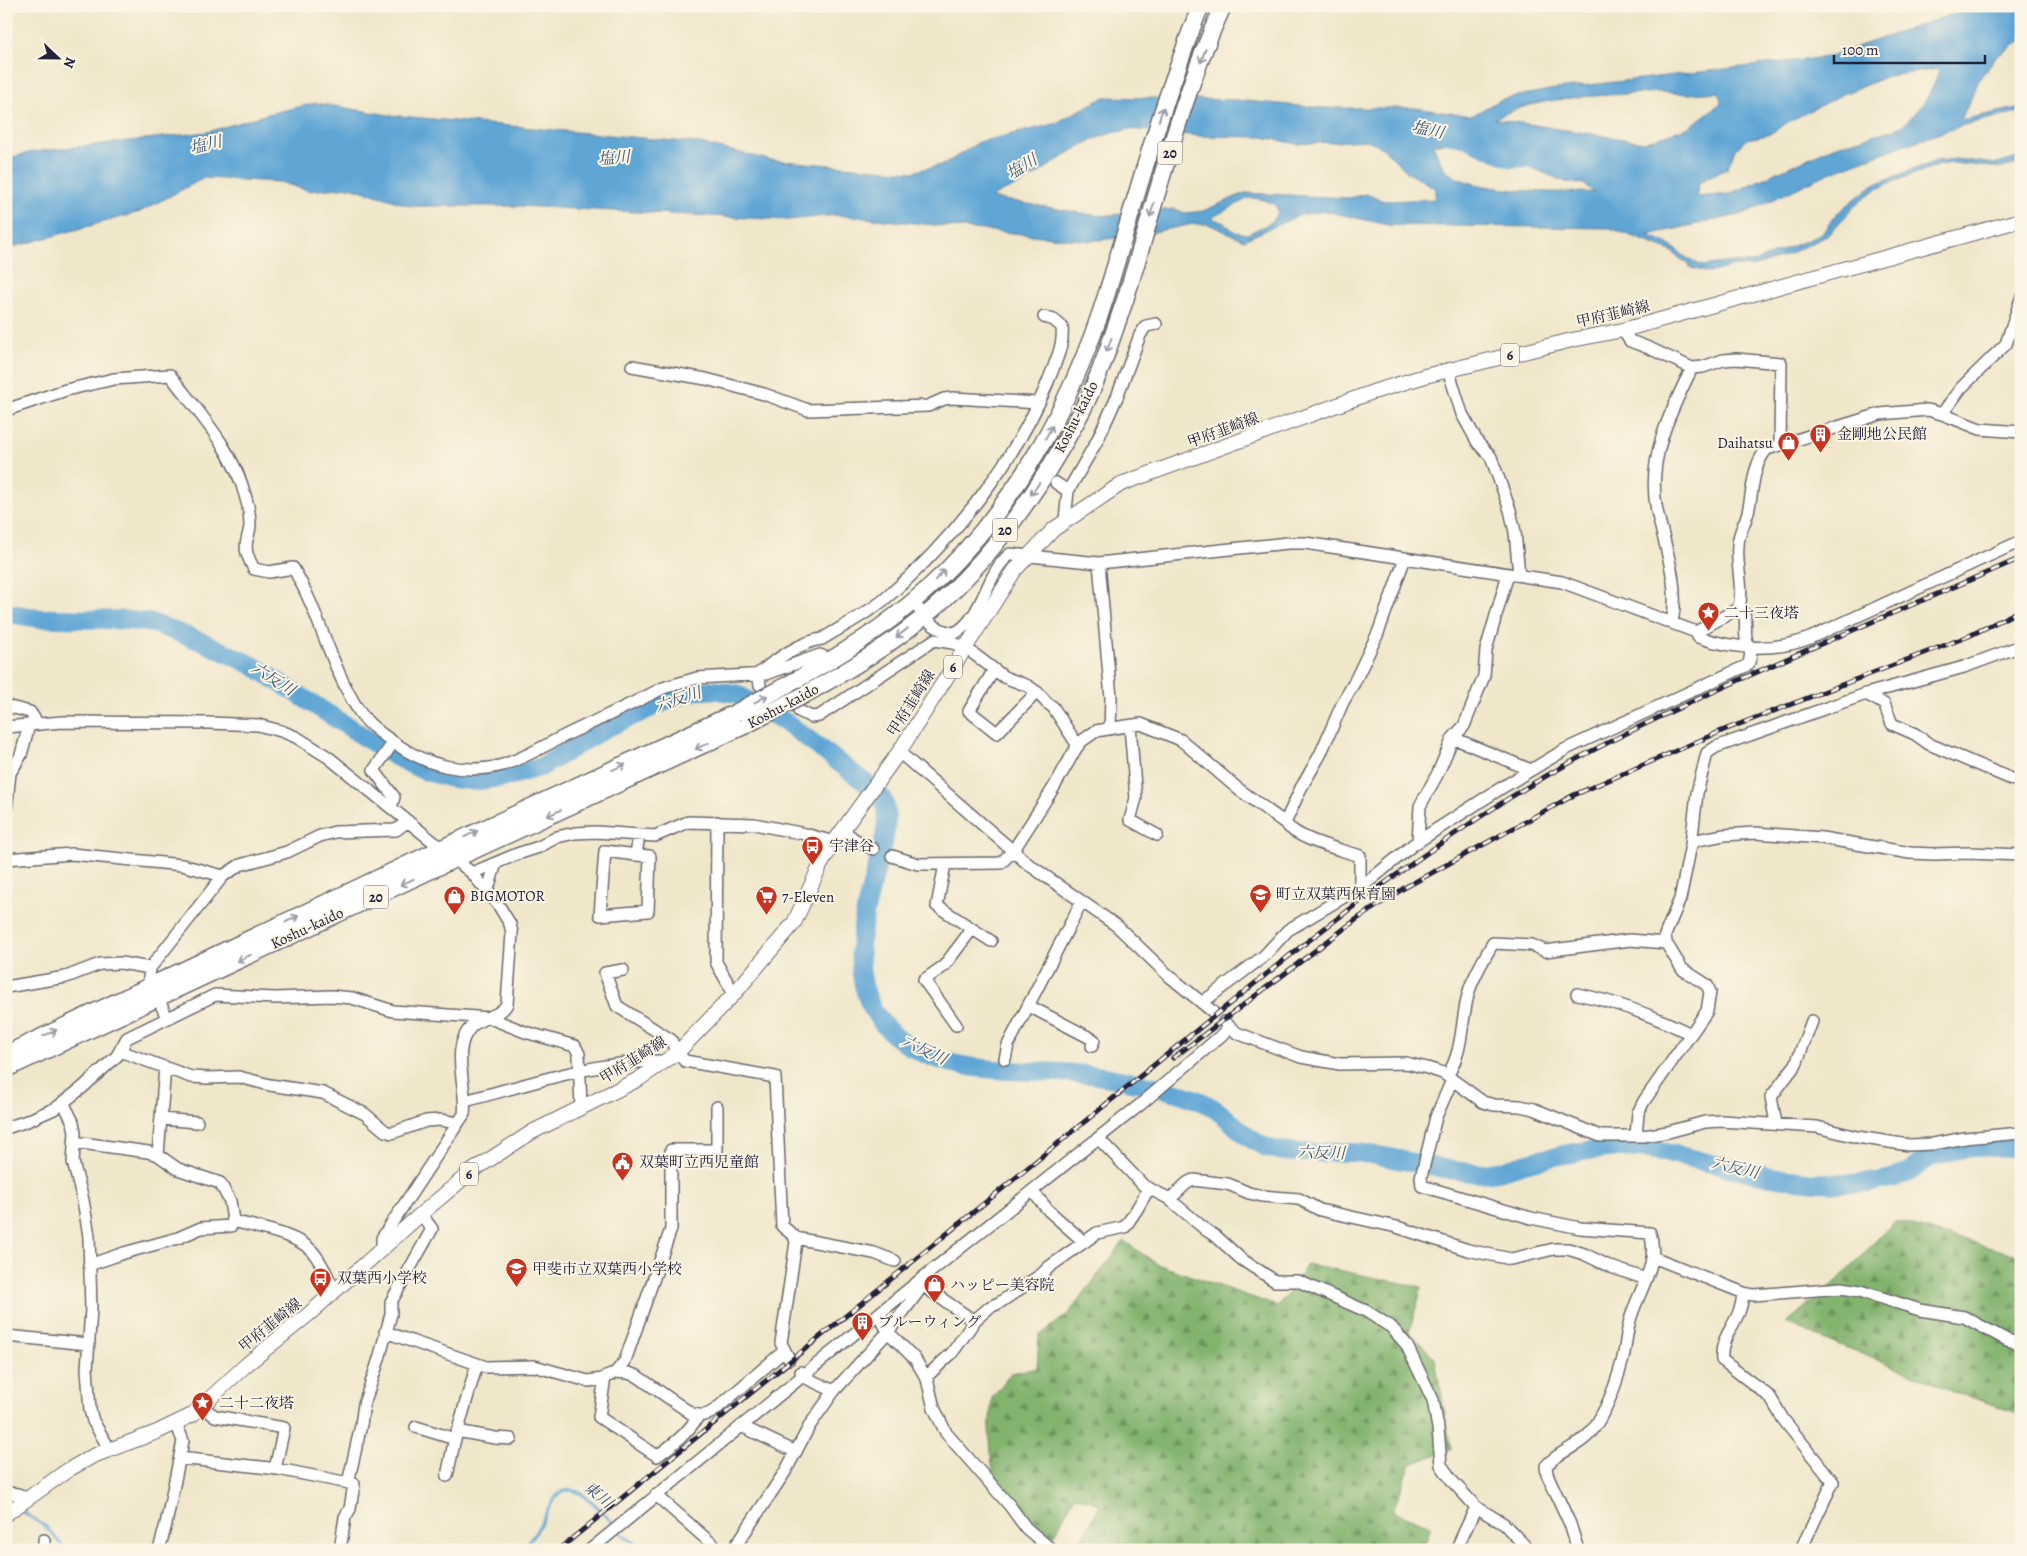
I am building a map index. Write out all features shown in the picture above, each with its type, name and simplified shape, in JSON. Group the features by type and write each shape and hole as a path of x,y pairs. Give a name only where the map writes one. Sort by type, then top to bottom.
{"highway":[{"name":"Koshu-kaido","path":"6,1054 156,992 455,859 741,719 787,685 831,660 881,626 924,592 969,545 998,511 1034,458 1060,412 1085,354 1106,295 1161,113 1200,8"},
{"name":"Koshu-kaido","path":"6,1069 442,848 741,719 804,695 890,643 925,616 977,565 1012,522 1049,469 1078,419 1103,362 1125,299 1180,119 1222,8"}],"main road":[{"name":"甲府韮崎線","path":"8,1512 68,1470 110,1450 176,1423 202,1407 246,1365 335,1291 472,1171 532,1132 638,1079 671,1057 734,994 794,923 820,866 834,842 899,752 1015,570 1044,538 1066,520 1121,484 1373,392 1448,370 1572,340 1623,330 2021,220"}],"street":[{"path":"1942,414 1960,388 2006,344 2021,299"},
{"path":"759,679 769,664 813,640 822,639 889,595 938,547 978,498 1014,459 1020,441 1039,403 1057,359 1062,339 1062,326 1044,316"},
{"path":"1066,520 1068,490 1097,441 1140,335 1146,326 1156,324"},
{"path":"1623,330 1630,341 1650,348 1692,368 1704,367 1723,360 1736,359 1782,363 1780,445"},
{"path":"632,366 706,379 764,394 808,410 928,406 944,398 1039,403"},
{"path":"1672,624 1673,575 1657,509 1656,466 1661,438 1671,409 1692,368"},
{"path":"1418,842 1420,806 1438,773 1453,738 1464,726 1484,676 1486,650 1513,574 1515,532 1510,510 1491,457 1478,443 1462,414 1448,370"},
{"path":"6,410 66,390 114,379 170,375 221,442 236,471 245,494 250,518 250,528 246,542 247,555 254,569 268,572 293,568 304,586 335,666 360,712 392,744 413,756 444,767 472,769 504,764 663,688 680,682 711,677 759,679 766,674 820,655 831,660"},
{"path":"1203,1002 1264,956 1288,930 1360,887 1418,842 1531,770 1575,745 1748,665 1751,658 1750,647 1746,640 1745,619 1739,608 1741,574 1737,548 1738,537 1748,512 1761,455 1766,449 1880,414 1928,410 1980,429 2021,432"},
{"path":"1056,484 1068,490"},
{"path":"912,601 936,628 955,633 969,622 1003,560 1010,554 1099,563 1288,542 1562,582 1696,632 1698,637 1718,644 1750,647 1794,644 1810,638 2021,541"},
{"path":"1285,823 1301,788 1320,755 1343,702 1378,633 1406,558"},
{"path":"1099,563 1111,698 1110,729"},
{"path":"1696,632 1739,608"},
{"path":"799,711 811,717 819,716 934,640 953,643 966,648 1004,677 1028,686 1037,692 1047,703 1054,707 1078,746"},
{"path":"1636,1136 1638,1113 1644,1101 1707,1011 1710,992 1707,985 1682,969 1666,943 1665,934 1680,899 1691,845 1697,793 1707,753 1716,747 1866,694 1964,667 2021,646"},
{"path":"994,670 969,711 998,733 1037,692"},
{"path":"1866,694 1884,704 1892,724 1915,734 1929,744 2021,783"},
{"path":"6,706 30,712 34,724 10,773 6,811"},
{"path":"6,728 62,722 258,725 280,731 313,746 472,873 487,892 510,924 512,933 507,1004 503,1011 474,1024 463,1040 461,1077 465,1101 464,1114 382,1238 382,1249"},
{"path":"892,856 918,864 1001,863 1012,850 1078,746 1087,736 1096,731 1141,724 1181,740 1237,788 1285,823 1290,830 1360,856 1360,887"},
{"path":"1130,726 1136,798 1130,820 1157,835"},
{"path":"1453,738 1531,770"},
{"path":"391,807 394,797 374,770 392,744"},
{"path":"899,752 1028,864 1081,903 1117,926 1168,975 1212,1011"},
{"path":"168,1018 150,978 150,968 223,876 240,865 287,852 320,836 335,832 396,830 408,821"},
{"path":"472,873 539,847 557,837 575,833 596,832 655,836 688,822 754,824 834,842"},
{"path":"718,822 716,962 734,994"},
{"path":"843,830 872,849"},
{"path":"1691,845 1697,840 1724,835 1755,833 1822,838 1910,853 2021,855"},
{"path":"636,855 639,835"},
{"path":"605,851 636,855 650,856 648,911 600,915 605,851"},
{"path":"6,859 72,854 182,865 223,876"},
{"path":"487,892 496,863"},
{"path":"945,864 937,906 991,941"},
{"path":"1005,1059 1008,1045 1081,903"},
{"path":"956,1025 924,980 944,966 972,929"},
{"path":"1578,1550 1570,1524 1547,1474 1546,1466 1551,1459 1581,1443 1592,1431 1607,1402 1622,1362 1631,1317 1652,1258 1653,1247 1650,1233 1580,1228 1531,1218 1422,1186 1421,1177 1436,1117 1459,1054 1470,988 1493,943 1532,945 1545,951 1630,940 1666,943"},
{"path":"6,987 66,977 100,964 121,963 150,968"},
{"path":"623,970 605,973 617,1006 671,1040 671,1057"},
{"path":"1577,994 1601,999 1653,1015 1691,1034"},
{"path":"6,1128 28,1121 63,1102 117,1056 127,1038 215,995 275,998 331,996 352,998 393,1011 490,1018 525,1032 575,1046 579,1054 581,1108"},
{"path":"1029,1006 1094,1040 1092,1046"},
{"path":"1776,1123 1771,1097 1796,1064 1812,1021"},
{"path":"590,1550 803,1374 1141,1104 1227,1025 1237,1033 1301,1057 1340,1064 1406,1063 1427,1068 1450,1078 1483,1102 1534,1109 1600,1136 1636,1136 1668,1132 1705,1122 1721,1121 1818,1127 1857,1137 1909,1145 1933,1144 1965,1138 2021,1133"},
{"path":"120,1051 191,1077 239,1077 270,1085 323,1093 365,1114 385,1130 392,1133 426,1121 440,1120 458,1123"},
{"path":"465,1101 580,1071 671,1057 776,1077 782,1226 795,1238 874,1253 895,1262"},
{"path":"158,1155 165,1067"},
{"path":"63,1102 73,1122 73,1162 87,1218 89,1236 91,1309 88,1344 90,1410 92,1421 110,1450"},
{"path":"699,1415 693,1426 681,1439 657,1456 600,1417 610,1374 625,1361 671,1229 671,1150 717,1150 717,1107"},
{"path":"161,1119 197,1122"},
{"path":"1098,1138 1144,1186 1170,1199 1241,1259 1275,1281 1298,1281 1307,1284 1366,1311 1391,1327 1406,1344 1432,1400 1438,1428 1441,1465 1452,1482 1476,1507 1504,1524 1529,1550"},
{"path":"74,1142 148,1152 158,1155 178,1169 220,1183 230,1201 233,1221 230,1226 201,1228 178,1238 124,1252 89,1265"},
{"path":"1170,1199 1187,1183 1193,1180 1228,1184 1262,1196 1299,1199 1320,1210 1397,1227 1468,1250 1511,1259 1554,1249 1568,1249 1646,1279"},
{"path":"926,1377 952,1353 974,1321 990,1307 1000,1303 1042,1274 1049,1266 1097,1234 1125,1227 1138,1209 1148,1188"},
{"path":"1032,1191 1049,1212 1084,1242"},
{"path":"348,1483 364,1404 380,1359 392,1302 432,1229 421,1214"},
{"path":"233,1221 307,1246 313,1252 335,1291"},
{"path":"385,1332 486,1367 534,1366 588,1381 610,1374 628,1373 637,1376 692,1414 709,1414 787,1355 781,1343 794,1263 795,1238"},
{"path":"1652,1258 1753,1295 1842,1288 1860,1290 1920,1310 1964,1317 2006,1340 2021,1344"},
{"path":"919,1282 974,1321"},
{"path":"733,1550 785,1472 810,1425 834,1391 888,1332 918,1292 919,1282"},
{"path":"1744,1293 1740,1310 1724,1338 1721,1350 1722,1360 1770,1397 1783,1419 1833,1482 1803,1545 1806,1550"},
{"path":"879,1314 888,1332 915,1359 926,1377 934,1408 946,1433 1010,1506 1026,1528 1052,1550"},
{"path":"6,1336 88,1344"},
{"path":"447,1476 456,1435 477,1364"},
{"path":"803,1374 834,1391"},
{"path":"202,1407 215,1416 284,1428 275,1469"},
{"path":"159,1550 183,1441 176,1423"},
{"path":"741,1426 796,1452"},
{"path":"416,1427 456,1435 511,1438"},
{"path":"180,1458 275,1469 354,1484 350,1510 345,1517 340,1550"},
{"path":"6,1493 18,1494 25,1500"},
{"path":"656,1495 718,1550"},
{"path":"1456,1550 1476,1507"}],"green space":[{"path":"1895,1221 2021,1256 2021,1414 1955,1392 1786,1323 1834,1284"},
{"path":"1124,1241 1157,1264 1277,1306 1294,1287 1307,1264 1422,1287 1409,1332 1435,1358 1451,1449 1411,1464 1393,1511 1431,1526 1423,1550 1079,1550 1077,1549 1100,1504 1074,1496 1054,1537 1031,1523 993,1475 989,1429 992,1398 1011,1373 1037,1368 1039,1336 1068,1314"}],"water":[{"path":"1991,6 2021,6 2021,41 1997,56 1980,78 1961,120 2021,107 2021,111 1964,125 1887,151 1827,174 1743,214 1648,235 1667,243 1687,258 1702,266 1731,262 1751,263 1822,234 1835,215 1874,184 1936,161 1956,159 1997,164 2021,157 2021,163 2002,168 1952,163 1936,166 1887,184 1872,192 1854,207 1827,236 1782,257 1752,267 1735,266 1708,273 1692,268 1671,251 1610,228 1388,225 1325,211 1300,215 1244,240 1208,224 1193,224 1134,236 1090,241 836,215 787,220 520,206 411,206 350,187 309,191 280,182 204,178 140,212 6,249 6,159 32,152 207,132 268,114 316,103 389,115 697,143 771,160 912,172 945,164 979,142 1054,124 1105,97 1235,100 1323,108 1415,108 1471,116 1502,99 1555,89 1827,57 1950,15","holes":["1939,69 1933,86 1924,102 1898,128 1833,147 1729,194 1696,197 1699,183 1727,169 1735,150 1747,139 1768,135 1790,121 1841,95 1888,76","1660,92 1690,94 1719,92 1721,103 1689,127 1644,142 1495,119 1531,105 1598,96","1130,129 1199,136 1263,137 1297,144 1368,140 1384,149 1407,172 1435,188 1435,199 1384,201 1366,194 1349,198 1245,193 1203,211 1186,213 1174,209 1100,216 992,198 1023,183 1080,146 1103,136","1447,142 1493,143 1510,151 1525,164 1537,170 1566,182 1584,184 1594,192 1518,190 1476,184 1460,179 1448,172 1441,163 1433,145","1249,198 1261,199 1277,207 1278,213 1270,223 1247,234 1235,232 1223,222 1211,218"]}],"waterway":[{"name":"塩川","path":"1452,135 1464,137 1511,158 1543,158"},
{"name":"六反川","path":"6,613 38,618 123,620 153,623 205,643 252,665 394,756 422,770 450,778 473,781 507,777 541,767 604,729 671,699 695,691 715,690 737,694 787,723 876,791 883,800 886,811 886,828 865,911 860,951 861,970 865,989 872,1007 883,1024 905,1044 930,1057 958,1065 988,1069 1107,1077 1173,1091 1210,1106 1225,1116 1252,1140 1279,1151 1361,1153 1446,1169 1481,1173 1495,1172 1542,1159 1579,1152 1617,1148 1640,1148 1661,1151 1769,1176 1844,1184 1868,1183 1895,1177 1910,1172 1932,1157 1966,1148 2021,1148"},
{"name":"東川","path":"519,1550 532,1538 551,1504 564,1491 574,1491 584,1495 627,1538 651,1550"},
{"name":"東川","path":"20,1510 46,1527 66,1550"}],"railway":[{"path":"558,1550 1236,998 1343,914 1454,834 1537,781 1644,725 1762,670 2021,558"},
{"path":"1173,1058 1357,919 1404,888 1574,795 1724,730 1969,636 2021,610"}],"place":[{"name":"金剛地公民館","path":"1821,453"},
{"name":"Daihatsu","path":"1789,462"},
{"name":"二十三夜塔","path":"1708,632"},
{"name":"宇津谷","path":"813,865"},
{"name":"町立双葉西保育園","path":"1260,913"},
{"name":"BIGMOTOR","path":"454,915"},
{"name":"7-Eleven","path":"766,916"},
{"name":"双葉町立西児童館","path":"623,1181"},
{"name":"甲斐市立双葉西小学校","path":"516,1288"},
{"name":"双葉西小学校","path":"321,1297"},
{"name":"ハッピー美容院","path":"934,1304"},
{"name":"ブルーウィング","path":"862,1341"},
{"name":"二十二夜塔","path":"203,1422"}]}
